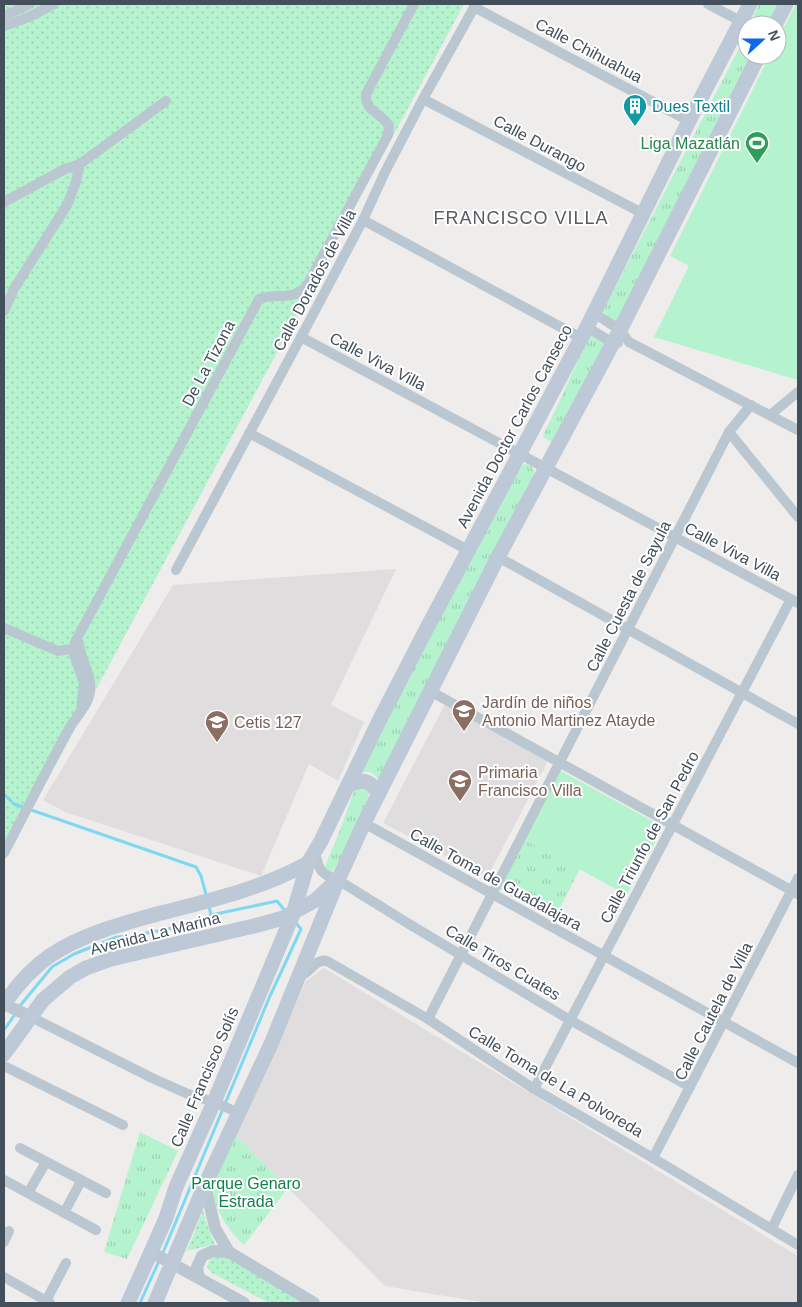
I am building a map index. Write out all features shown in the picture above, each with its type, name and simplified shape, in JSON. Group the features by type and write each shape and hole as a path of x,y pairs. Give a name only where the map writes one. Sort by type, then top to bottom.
{"main road":[{"name":"Avenida Doctor Carlos Canseco","path":"312,858 379,721 594,313 689,121 737,37"},
{"path":"155,1303 205,1185 302,970 338,880 364,823 498,557 621,338 754,65"},
{"path":"348,786 365,781 370,783 379,793"},
{"name":"Calle Francisco Solís","path":"128,1303 166,1218 176,1187 214,1102 291,918 312,858"},
{"name":"Avenida La Marina","path":"4,1004 17,985 29,973 50,956 82,937 267,883 312,858"},
{"name":"Avenida La Marina","path":"4,1054 42,1000 70,977 86,968 111,959 291,918 316,900 338,880"}],"street":[{"path":"4,26 29,18 54,4"},
{"name":"De La Tizona","path":"76,644 259,299 290,296 306,288 388,136 390,126 386,120 369,108 365,100 366,94 414,4"},
{"path":"708,4 737,19"},
{"name":"Calle Dorados de Villa","path":"176,570 363,220 385,172 423,99 475,5"},
{"name":"Calle Chihuahua","path":"475,5 689,121"},
{"path":"4,16 27,6 29,18"},
{"name":"Calle Durango","path":"423,99 644,214"},
{"path":"4,202 66,169 80,164 166,101"},
{"path":"4,311 14,289 67,205 76,182 80,164"},
{"path":"363,220 584,332 621,338"},
{"path":"594,313 621,338 798,430"},
{"name":"Calle Viva Villa","path":"301,337 520,454"},
{"path":"770,415 798,392"},
{"name":"Calle Cuesta de Sayula","path":"428,1019 729,432 751,405"},
{"path":"729,432 798,517"},
{"path":"249,433 468,550"},
{"path":"520,454 547,468"},
{"name":"Calle Viva Villa","path":"547,468 795,601"},
{"path":"498,557 798,724"},
{"name":"Calle Triunfo de San Pedro","path":"534,1089 742,692 795,601"},
{"path":"4,628 58,651 76,644 84,683 81,710 4,853"},
{"path":"430,691 795,892"},
{"name":"Calle Toma de Guadalajara","path":"364,823 798,1063"},
{"name":"Calle Tiros Cuates","path":"312,858 326,876 338,880 570,1020 690,1087"},
{"name":"Calle Cautela de Villa","path":"654,1158 724,1022 795,892 798,878"},
{"name":"Calle Toma de La Polvoreda","path":"302,970 305,975 317,962 327,961 428,1019 534,1089 654,1158 798,1245"},
{"path":"4,1004 152,1078 239,1113"},
{"path":"4,1066 123,1125"},
{"path":"20,1148 106,1193"},
{"path":"28,1193 46,1162"},
{"path":"772,1228 798,1175"},
{"path":"4,1180 96,1230"},
{"path":"64,1213 81,1181"},
{"path":"205,1185 215,1228 229,1252"},
{"path":"4,1242 9,1231"},
{"path":"199,1278 197,1267 202,1256 213,1251 229,1252 314,1303"},
{"path":"151,1252 244,1303"},
{"path":"4,1277 48,1302 66,1263"}],"shaded area":[{"name":"Cetis 127","path":"396,569 331,705 364,722 338,781 309,764 261,876 65,812 43,800 173,585"},
{"name":"Primaria Francisco Villa","path":"445,704 549,759 487,878 383,823"},
{"path":"324,968 798,1256 798,1303 487,1303 385,1286 236,1136 306,981"}],"green space":[{"path":"4,4 464,4 4,861"},
{"path":"759,4 782,4 777,15 754,15"},
{"name":"Liga Mazatlán","path":"796,4 798,4 798,380 654,337 689,266 670,256 765,65 787,65 787,22"},
{"path":"737,52 737,65 748,65 618,326 603,311"},
{"path":"592,331 608,343 551,442 543,437 544,433"},
{"path":"525,464 531,465 534,471 533,477 379,780 371,773 361,773 402,689 520,467"},
{"path":"561,771 663,827 627,895 524,839"},
{"path":"363,785 370,792 349,845 331,873 324,869 355,788"},
{"path":"524,839 580,869 554,919 499,889"},
{"path":"140,1132 178,1151 127,1259 104,1252"},
{"name":"Parque Genaro Estrada","path":"236,1136 288,1188 244,1245 233,1234 223,1219 215,1202 214,1194 218,1175"},
{"path":"203,1210 215,1244 187,1251"},
{"path":"221,1254 312,1303 269,1303 212,1273 207,1267 210,1259"}],"waterway":[{"path":"4,794 14,804 196,867 201,876 207,898"},
{"path":"211,915 277,901 286,912"},
{"path":"19,1007 52,967 74,954 117,937 132,936 198,923 211,915 209,906"},
{"path":"162,1255 270,996 301,929 295,922"},
{"path":"4,1030 16,1013"},
{"path":"140,1303 159,1261"}],"place":[{"name":"Dues Textil","path":"635,127"},
{"name":"Liga Mazatlán","path":"757,164"},
{"name":"Jardín de niños Antonio Martinez Atayde","path":"464,732"},
{"name":"Cetis 127","path":"217,743"},
{"name":"Primaria Francisco Villa","path":"460,802"}],"district":[{"name":"FRANCISCO VILLA","path":"521,218"}]}
